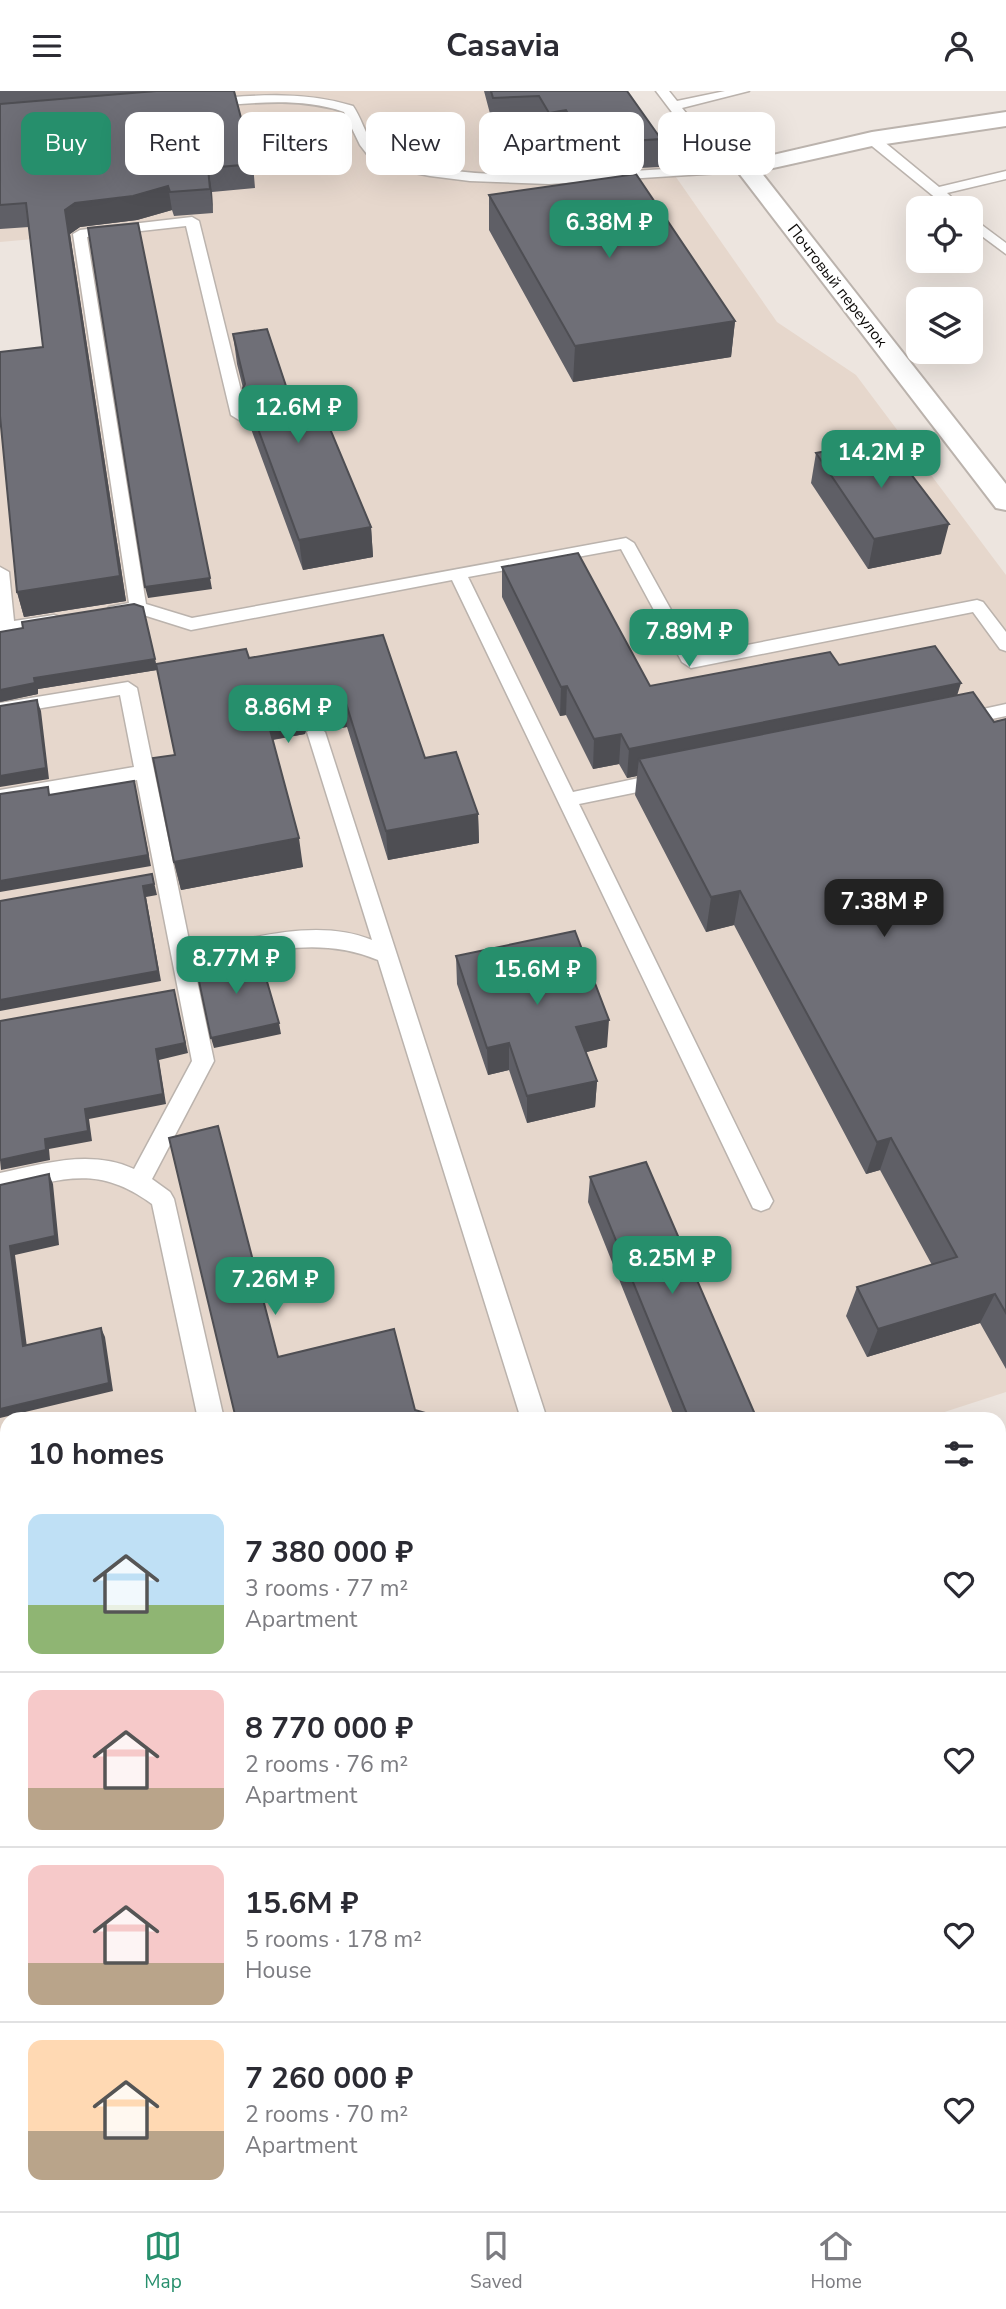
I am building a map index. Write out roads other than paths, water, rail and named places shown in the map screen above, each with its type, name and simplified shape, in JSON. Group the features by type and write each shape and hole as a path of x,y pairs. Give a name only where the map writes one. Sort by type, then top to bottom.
{"street":[{"path":"775,161 872,139 1006,120"},
{"name":"Почтовый переулок","path":"751,175 1006,502"}],"lane":[{"path":"662,91 678,112"},
{"path":"673,106 743,91"},
{"path":"192,104 289,97 333,103 349,109 367,148 376,157 412,169 444,175 558,182 658,171"},
{"path":"872,139 941,196"},
{"path":"936,192 1006,175"},
{"path":"138,607 80,234 192,221 239,415"},
{"path":"983,231 1006,250"},
{"path":"99,614 138,607 191,624 626,543 691,662 977,606 1006,645"},
{"path":"0,572 3,629 72,618"},
{"path":"458,574 761,1201"},
{"path":"0,709 128,688 202,1061 140,1180"},
{"path":"937,724 1006,710"},
{"path":"316,732 532,1412"},
{"path":"0,797 145,772"},
{"path":"567,800 691,775"},
{"path":"140,878 166,873"},
{"path":"183,960 309,937 355,942 387,955"},
{"path":"162,992 188,987"},
{"path":"0,1183 87,1166 115,1169 140,1180 162,1199 209,1412"}]}
